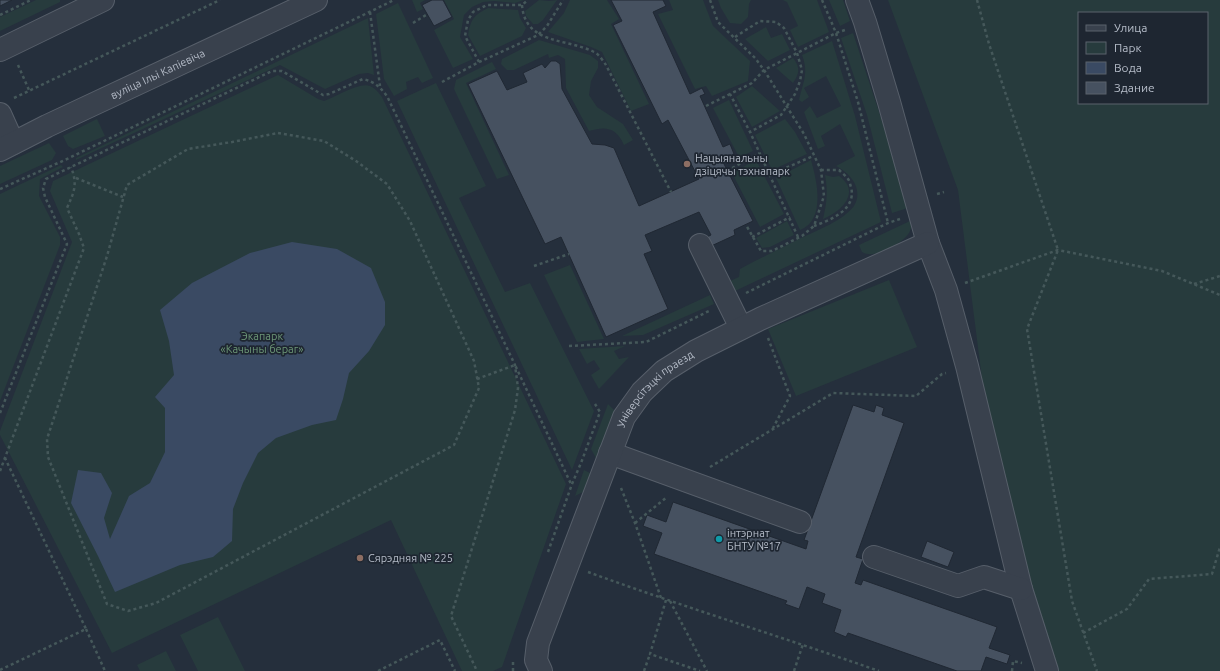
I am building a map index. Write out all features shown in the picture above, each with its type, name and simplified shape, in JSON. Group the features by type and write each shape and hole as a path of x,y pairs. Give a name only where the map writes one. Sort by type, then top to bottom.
{"street":[{"path":"0,50 103,0"},
{"name":"вуліца Ільі Капіевіча","path":"7,146 316,0"},
{"path":"858,0 928,243 946,290 967,366 1021,589 1047,671"},
{"path":"6,107 7,146"},
{"name":"Універсітэцкі праезд","path":"541,671 536,660 538,643 624,417 642,392 664,371 696,351 760,319 928,243"},
{"path":"700,245 741,328"},
{"path":"610,453 800,522"},
{"path":"874,557 958,586 984,576 1021,589"}],"path":[{"path":"0,14 31,0"},
{"path":"6,107 220,0"},
{"path":"0,189 74,156 394,0"},
{"path":"480,62 465,36 468,20 473,12 487,5 522,6 528,0"},
{"path":"442,82 480,62 538,35 547,26 563,0"},
{"path":"710,0 718,22 755,58 764,70 804,134 813,156 821,170 824,196 814,226"},
{"path":"822,0 836,33 858,102 888,223"},
{"path":"977,0 989,44 1058,250 1027,328 1072,601 1097,671"},
{"path":"522,6 525,21 538,35 595,52 606,66 670,192"},
{"path":"370,11 380,87"},
{"path":"413,23 426,15"},
{"path":"734,38 760,22 776,22 784,28 797,52 802,70 795,94 781,115 750,132"},
{"path":"706,106 752,83 764,70 836,33"},
{"path":"0,413 67,244 43,188 46,179 272,71 282,71 323,95 363,78 372,81 380,87 387,96 572,484"},
{"path":"730,94 750,132 798,237"},
{"path":"278,133 324,141 356,161 386,184 410,221 474,362 479,388 454,445 156,603 128,611 107,604 48,457 47,439 107,256 123,197 126,185 188,149 278,133"},
{"path":"727,170 759,153"},
{"path":"770,175 813,156"},
{"path":"0,471 84,248 67,208 75,189 76,178 71,168"},
{"path":"746,225 761,251 772,251 802,236 814,226 831,219 843,211 851,202 852,191 849,179 839,170 821,170"},
{"path":"76,178 123,197"},
{"path":"569,346 646,342 888,223 930,209 927,198 944,192"},
{"path":"752,236 790,217"},
{"path":"946,290 1058,250 1162,271 1220,295"},
{"path":"534,266 569,254"},
{"path":"1194,284 1220,276"},
{"path":"760,319 790,396 772,428"},
{"path":"477,379 515,366"},
{"path":"477,671 451,616 515,410 518,388 515,366"},
{"path":"635,524 687,481 772,428 833,393 916,396 942,374 967,366"},
{"path":"5,458 105,671"},
{"path":"618,481 635,524 661,599"},
{"path":"1083,633 1127,609 1149,579 1212,574 1220,547"},
{"path":"587,572 661,599 803,644 879,671"},
{"path":"644,671 666,600"},
{"path":"670,601 707,671"},
{"path":"0,670 86,630"},
{"path":"380,671 440,640 455,671"},
{"path":"794,671 803,644"},
{"path":"650,654 700,671"}],"green space":[{"path":"36,0 60,0 60,2 0,31 0,17"},
{"path":"412,0 425,0 420,3 423,9 417,12"},
{"path":"444,0 524,0 515,3 494,1 483,2 472,7 464,15 460,37 473,59 453,68 434,30 454,19"},
{"path":"539,0 557,0 543,20 538,24 533,24 526,16 525,11"},
{"path":"570,0 607,0 619,19 611,24 649,104 631,111 602,52 548,32 564,13"},
{"path":"669,0 703,0 713,26 750,61 748,81 712,96 706,86 695,89 658,14 673,10"},
{"path":"718,0 751,0 749,4 748,17 741,24 730,23"},
{"path":"783,0 817,0 829,32 798,47 790,30 798,26 787,2"},
{"path":"829,0 843,0 850,21 840,26"},
{"path":"888,0 1220,0 1220,671 1054,671 989,434 958,190"},
{"path":"398,3 433,78 422,83 418,77 406,82 407,89 394,96 384,79 376,14"},
{"path":"488,8 518,10 520,18 526,28 522,36 480,56 468,35 470,25 474,18"},
{"path":"368,18 374,75 368,73 359,74 325,89 280,65 76,160 76,158"},
{"path":"766,27 771,38 782,34 790,50 768,61 745,39"},
{"path":"853,33 881,118 908,208 892,213 867,115 841,38"},
{"path":"539,40 590,55 598,61 598,68 591,81 589,95 597,107 623,124 633,140 624,145 618,135 610,130 601,129 589,131 566,88 565,59 558,55 549,58 548,54 514,70 507,70 501,64 502,59"},
{"path":"832,41 855,116 881,222 735,291 730,281 739,277 740,269 844,216 854,206 857,200 854,182 846,173 836,166 855,156 840,124 821,136 825,146 818,149 804,112 810,106 817,118 841,106 826,76 804,88 809,97 802,102 799,100 804,83 805,72 802,55"},
{"path":"793,58 797,65 798,71 797,77 793,83 776,68"},
{"path":"492,62 496,69 466,83 509,175 497,179 454,89 456,80"},
{"name":"Экапарк «Качыны бераг»","path":"278,75 318,99 324,101 354,88 365,85 374,88 382,97 566,484 502,667 493,671 462,671 391,520 112,653 0,435 0,431 72,242 50,191 53,181"},
{"path":"436,83 486,186 459,198 505,292 530,283 594,411 572,470 397,101"},
{"path":"752,86 780,111 752,127 736,97"},
{"path":"729,100 753,151 739,157 713,108"},
{"path":"97,119 105,136 73,149 68,146 63,136"},
{"path":"785,119 795,132 807,154 772,170 755,135"},
{"path":"49,143 56,153 52,160 0,184 0,166"},
{"path":"756,160 784,214 760,227 732,173"},
{"path":"811,160 818,199 814,218 808,225 800,230 776,178"},
{"path":"61,165 63,167 40,179 39,196 60,237 60,245 0,401 0,194"},
{"path":"825,175 833,177 839,176 846,182 849,188 849,195 842,207 830,216 823,219 827,197"},
{"path":"787,221 794,235 770,247 762,248 756,238"},
{"path":"910,221 912,222 910,231 898,244 879,253 866,254 862,252 859,245"},
{"path":"570,265 604,339 577,342 544,275"},
{"path":"889,280 917,347 796,396 768,329"},
{"path":"710,295 714,304 643,335 622,336"},
{"path":"625,346 614,351 619,359 629,357 599,389 591,375 600,369 594,360 587,364 579,349"},
{"path":"608,404 614,410 614,415 597,460 591,449"},
{"path":"584,470 592,474 587,490 575,496"},
{"path":"218,617 245,671 198,671 180,635"},
{"path":"166,651 176,671 140,671 137,665"}],"water":[{"path":"292,242 337,249 371,268 385,302 385,325 369,351 349,373 336,420 312,425 276,438 258,453 243,483 233,509 232,541 213,557 180,565 115,592 71,503 78,470 101,473 112,493 104,518 110,539 129,496 150,483 165,452 165,408 155,397 174,375 169,341 160,310 192,283 250,253"}],"building":[{"path":"0,0 12,0 0,6"},
{"path":"432,0 443,0 452,17 434,26 422,5"},
{"path":"611,0 663,0 666,6 653,12 690,94 702,88 705,94 700,96 723,147 730,144 734,154 722,160 753,221 734,230 735,235 709,247 705,238 711,235 699,212 645,235 652,251 644,254 668,309 606,337 561,237 545,244 468,84 497,71 507,90 527,82 523,73 542,64 545,68 551,61 556,61 560,64 562,89 592,144 605,145 614,148 639,206 699,179 668,120 662,124 613,25 622,21"},
{"name":"інтэрнат БНТУ №17","path":"853,405 874,412 876,405 884,408 882,415 904,423 856,557 863,559 855,583 861,585 863,580 997,627 989,648 1010,655 1007,664 986,657 981,671 957,671 848,633 846,637 834,632 841,610 822,603 825,594 807,587 799,609 785,604 787,601 654,554 662,533 643,526 647,515 666,522 673,502 806,549 808,541 804,540"},
{"path":"927,541 954,552 948,567 921,557"}],"place":[{"name":"Нацыянальны дзіцячы тэхнапарк","path":"687,164"},
{"name":"інтэрнат БНТУ №17","path":"719,539"},
{"name":"Сярэдняя № 225","path":"360,558"}]}
